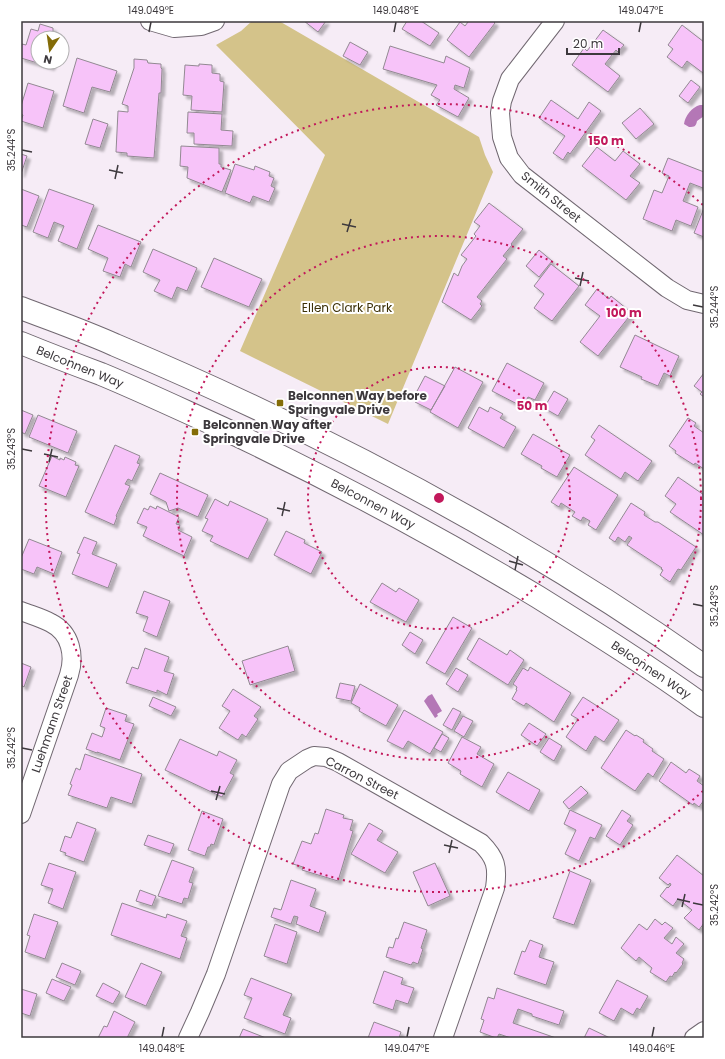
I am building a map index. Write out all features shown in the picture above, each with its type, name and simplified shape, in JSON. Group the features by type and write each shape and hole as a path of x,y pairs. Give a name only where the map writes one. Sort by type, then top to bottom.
{"main road":[{"path":"21,308 114,344 202,383 289,423 423,492 493,531 600,596 655,631 704,666"},
{"name":"Belconnen Way","path":"21,343 102,375 274,452 408,522 479,561 580,623 678,687 704,706"},
{"path":"408,522 423,492"},
{"path":"655,631 704,658"}],"street":[{"path":"150,21 174,28 201,26 215,21"},
{"name":"Smith Street","path":"555,21 510,79 502,101 500,113 502,137 509,158 522,175 667,288 686,300 704,304"},
{"name":"Luehmann Street","path":"21,611 52,623 65,634 70,646 72,658 69,675 21,814"},
{"name":"Carron Street","path":"188,1038 216,974 281,784 289,771 314,756 326,757 338,762 481,843 490,851 495,862 497,875 495,888 443,1038"},
{"path":"694,1038 704,1031"}],"green space":[{"name":"Ellen Clark Park","path":"252,21 279,21 479,137 493,172 388,424 240,351 325,155 216,45 241,31"}],"shaded area":[{"path":"700,105 703,105 704,107 704,116 697,121 696,125 694,126 689,127 684,124 689,112"},
{"path":"432,694 442,711 437,714 438,716 435,718 424,701"}],"building":[{"path":"304,21 326,21 318,32"},
{"path":"407,21 421,21 439,33 430,46 402,29"},
{"path":"467,21 493,21 495,23 469,57 447,40 460,22 465,26 468,22"},
{"path":"40,24 53,28 53,30 38,30"},
{"path":"682,25 704,42 703,73 687,61 682,68 667,57 673,49 668,45"},
{"path":"603,30 624,45 618,52 616,50 605,64 620,76 608,92 572,65 584,48 587,51"},
{"path":"30,32 30,61 21,58 22,44 26,45"},
{"path":"350,42 368,52 360,65 343,56"},
{"path":"390,46 444,63 446,56 470,68 464,88 455,85 454,89 469,98 458,117 436,105 440,100 431,95 437,85 383,69"},
{"path":"77,58 117,71 110,92 92,87 84,113 63,106"},
{"path":"134,59 147,60 148,63 161,64 161,93 159,93 154,158 127,156 127,153 116,152 118,111 128,112 128,106 122,104 134,68"},
{"path":"199,64 212,65 212,73 220,74 220,81 224,82 222,112 191,110 192,96 183,95 185,65 199,66"},
{"path":"691,80 700,87 688,103 679,96"},
{"path":"28,83 54,91 43,128 21,121 23,115 21,114 21,106"},
{"path":"551,100 578,119 589,102 601,111 570,154 568,152 563,160 553,153 565,136 539,118"},
{"path":"640,108 654,124 636,139 622,123"},
{"path":"188,112 222,114 221,130 233,131 232,146 194,144 194,133 187,133"},
{"path":"93,119 108,124 100,148 85,144"},
{"path":"181,146 219,148 219,164 221,164 221,167 231,170 222,192 187,178 188,167 180,166"},
{"path":"597,147 615,161 623,151 640,164 630,176 640,183 626,200 582,166"},
{"path":"21,154 27,156 21,174"},
{"path":"668,158 704,172 703,188 690,183 683,201 698,207 691,226 676,220 672,231 643,219 654,190 662,193 669,176 662,173"},
{"path":"235,164 254,170 255,166 270,172 269,176 274,178 271,186 275,188 269,202 253,196 250,203 225,193"},
{"path":"21,189 39,196 27,227 21,225"},
{"path":"49,189 94,205 77,249 58,241 64,226 54,222 48,238 33,232"},
{"path":"489,203 523,229 503,256 507,259 477,297 482,301 480,304 482,306 471,320 442,302 454,273 458,276 467,259 461,255 476,236 474,234 480,226 474,222"},
{"path":"704,208 704,237 694,233"},
{"path":"98,225 141,242 131,267 125,264 120,277 103,271 108,258 88,249"},
{"path":"153,249 197,268 187,291 177,287 172,299 154,291 160,280 143,272"},
{"path":"539,250 552,261 539,277 526,266"},
{"path":"214,258 262,279 249,307 201,287"},
{"path":"551,264 579,286 552,321 534,308 544,294 534,286"},
{"path":"597,289 609,299 611,296 632,313 598,356 580,342 600,316 585,305"},
{"path":"635,335 679,356 670,376 664,373 658,386 641,379 642,377 620,367"},
{"path":"507,363 544,383 535,400 528,397 523,407 492,391"},
{"path":"455,367 483,382 458,428 430,412"},
{"path":"704,373 704,397 700,394 702,392 694,386"},
{"path":"425,376 445,386 431,410 415,402 419,395 416,393"},
{"path":"554,391 568,399 558,416 544,408"},
{"path":"479,407 488,412 490,407 503,414 500,418 516,427 504,448 468,428"},
{"path":"21,410 33,415 25,434 21,432"},
{"path":"38,415 77,431 68,453 29,437"},
{"path":"688,418 696,423 694,426 704,433 704,469 695,463 694,465 675,453 676,451 669,446"},
{"path":"599,425 652,461 638,481 625,472 621,479 585,455 595,440 591,437"},
{"path":"533,434 570,455 557,477 521,454"},
{"path":"115,445 140,456 137,463 140,464 132,481 128,479 125,484 130,486 116,516 114,525 85,512"},
{"path":"52,456 60,460 60,458 64,460 65,457 76,462 75,465 79,466 66,497 39,486"},
{"path":"574,467 618,495 596,530 588,525 590,521 583,517 581,521 572,516 575,512 561,503 559,507 551,502"},
{"path":"160,473 208,495 198,517 178,508 169,511 166,502 150,494"},
{"path":"678,477 704,495 704,535 670,512 676,504 665,496"},
{"path":"215,499 228,506 230,501 268,519 248,559 210,541 213,536 202,531 208,519 205,518"},
{"path":"631,503 645,512 644,515 655,522 658,522 696,547 681,570 678,569 670,582 660,575 663,570 661,569 662,568 627,545 632,538 629,536 625,542 618,537 615,542 609,538"},
{"path":"150,506 156,509 157,506 179,517 176,524 180,525 178,530 192,537 184,556 143,536 147,527 137,523 144,508 148,510"},
{"path":"286,531 305,540 304,543 322,552 311,574 274,555"},
{"path":"84,537 97,542 92,554 117,564 108,588 72,574 80,554 77,553"},
{"path":"29,539 62,552 54,574 37,567 34,574 21,569 21,558"},
{"path":"382,583 396,592 399,588 419,600 406,622 370,602"},
{"path":"144,591 170,601 157,637 143,631 148,617 136,613"},
{"path":"453,617 472,628 445,674 426,663"},
{"path":"410,632 423,640 415,654 402,645"},
{"path":"479,638 507,655 510,650 524,660 508,685 467,659"},
{"path":"288,646 295,671 250,685 242,661"},
{"path":"145,648 169,657 164,671 174,674 167,695 157,690 157,693 126,683 132,667 138,669"},
{"path":"21,663 31,667 24,687 21,685"},
{"path":"530,667 571,693 554,722 526,703 524,706 512,699 517,690 517,687 513,684 523,668 528,671"},
{"path":"456,668 468,675 458,692 446,684"},
{"path":"340,683 355,686 351,701 336,698"},
{"path":"360,684 398,705 386,726 359,711 360,708 351,703"},
{"path":"233,689 261,707 254,716 258,719 246,737 242,734 238,740 219,728 230,711 222,706"},
{"path":"153,697 176,707 171,716 149,706"},
{"path":"583,697 619,720 604,742 595,736 586,751 566,737 578,719 571,715"},
{"path":"106,708 127,715 125,721 134,724 120,760 86,749 92,733 102,737 105,728 100,726"},
{"path":"453,708 461,712 452,730 443,725"},
{"path":"404,710 443,732 430,754 408,741 403,749 387,741"},
{"path":"463,716 473,721 464,737 454,731"},
{"path":"529,723 546,734 537,746 521,735"},
{"path":"626,730 644,740 643,742 653,749 652,751 664,759 653,777 648,773 635,791 601,768"},
{"path":"442,734 449,738 441,752 434,748"},
{"path":"462,737 481,747 477,754 494,764 482,787 460,774 461,771 448,763"},
{"path":"549,738 562,746 554,761 540,752"},
{"path":"180,739 217,756 219,751 237,760 230,773 234,775 222,797 165,770"},
{"path":"85,754 142,774 132,804 111,797 107,808 68,795 72,785 70,784 76,768 80,770"},
{"path":"671,762 686,773 689,769 700,776 697,781 704,786 704,800 699,807 694,803 693,805 659,781"},
{"path":"508,772 540,790 529,811 496,792"},
{"path":"581,786 588,793 569,809 563,802"},
{"path":"326,809 344,815 343,818 353,820 350,830 353,831 338,881 302,870 303,867 293,864 302,841 311,844 315,833 318,834"},
{"path":"570,810 602,825 595,839 590,837 579,861 565,854 576,830 564,824"},
{"path":"622,810 631,816 627,821 633,825 620,845 606,836"},
{"path":"202,811 223,819 214,845 211,844 210,847 208,847 205,856 188,850"},
{"path":"77,822 96,829 84,862 65,855 66,853 60,851 65,836 71,838"},
{"path":"369,823 383,831 377,840 398,852 385,873 351,854"},
{"path":"148,835 174,844 170,854 144,845"},
{"path":"677,855 704,876 704,923 699,930 684,918 692,910 678,899 673,906 660,896 667,887 668,888 671,885 670,883 668,885 659,878"},
{"path":"172,860 194,868 189,882 193,883 188,899 184,898 182,904 158,896"},
{"path":"49,863 76,872 63,909 48,903 53,889 41,885"},
{"path":"435,863 450,896 428,906 413,872"},
{"path":"570,871 591,880 574,925 553,918"},
{"path":"291,880 316,889 310,906 326,912 319,933 296,924 298,917 294,916 291,924 271,917 274,908 281,910"},
{"path":"140,890 156,896 152,906 136,901"},
{"path":"122,903 166,918 167,914 187,921 181,936 187,938 180,959 111,935"},
{"path":"34,914 58,922 45,959 25,952 30,936 27,935"},
{"path":"655,919 662,925 665,922 673,928 664,938 672,944 676,937 684,944 676,953 684,959 683,964 672,977 670,976 666,982 650,972 652,968 639,957 636,961 621,948 639,924 647,930"},
{"path":"404,922 427,930 418,964 413,962 411,965 386,957 389,947 393,948 396,938 398,939"},
{"path":"275,924 297,932 287,964 264,956"},
{"path":"530,940 543,945 539,957 554,962 546,985 514,974 522,951 525,952"},
{"path":"62,963 81,971 75,985 56,977"},
{"path":"141,963 162,972 146,1006 125,997"},
{"path":"384,971 403,978 401,984 414,988 408,1004 396,1000 393,1010 373,1003"},
{"path":"251,978 292,994 283,1015 291,1018 285,1034 244,1018 252,998 244,995"},
{"path":"52,979 71,987 64,1001 46,993"},
{"path":"617,980 648,996 640,1010 637,1008 633,1015 621,1008 614,1021 599,1013"},
{"path":"103,983 120,992 113,1004 96,996"},
{"path":"497,988 564,1011 559,1025 532,1016 532,1014 518,1009 513,1023 556,1038 511,1038 499,1034 496,1038 480,1032 484,1020 481,1019 488,997 494,999"},
{"path":"21,989 37,994 30,1016 21,1013"},
{"path":"114,1011 135,1022 127,1038 98,1038 104,1026 107,1027"},
{"path":"374,1022 401,1032 399,1038 368,1038"},
{"path":"589,1028 610,1038 584,1038"},
{"path":"243,1029 266,1038 239,1038"}],"place":[{"name":"Belconnen Way before Springvale Drive","path":"280,403"},
{"name":"Belconnen Way after Springvale Drive","path":"195,432"}]}
